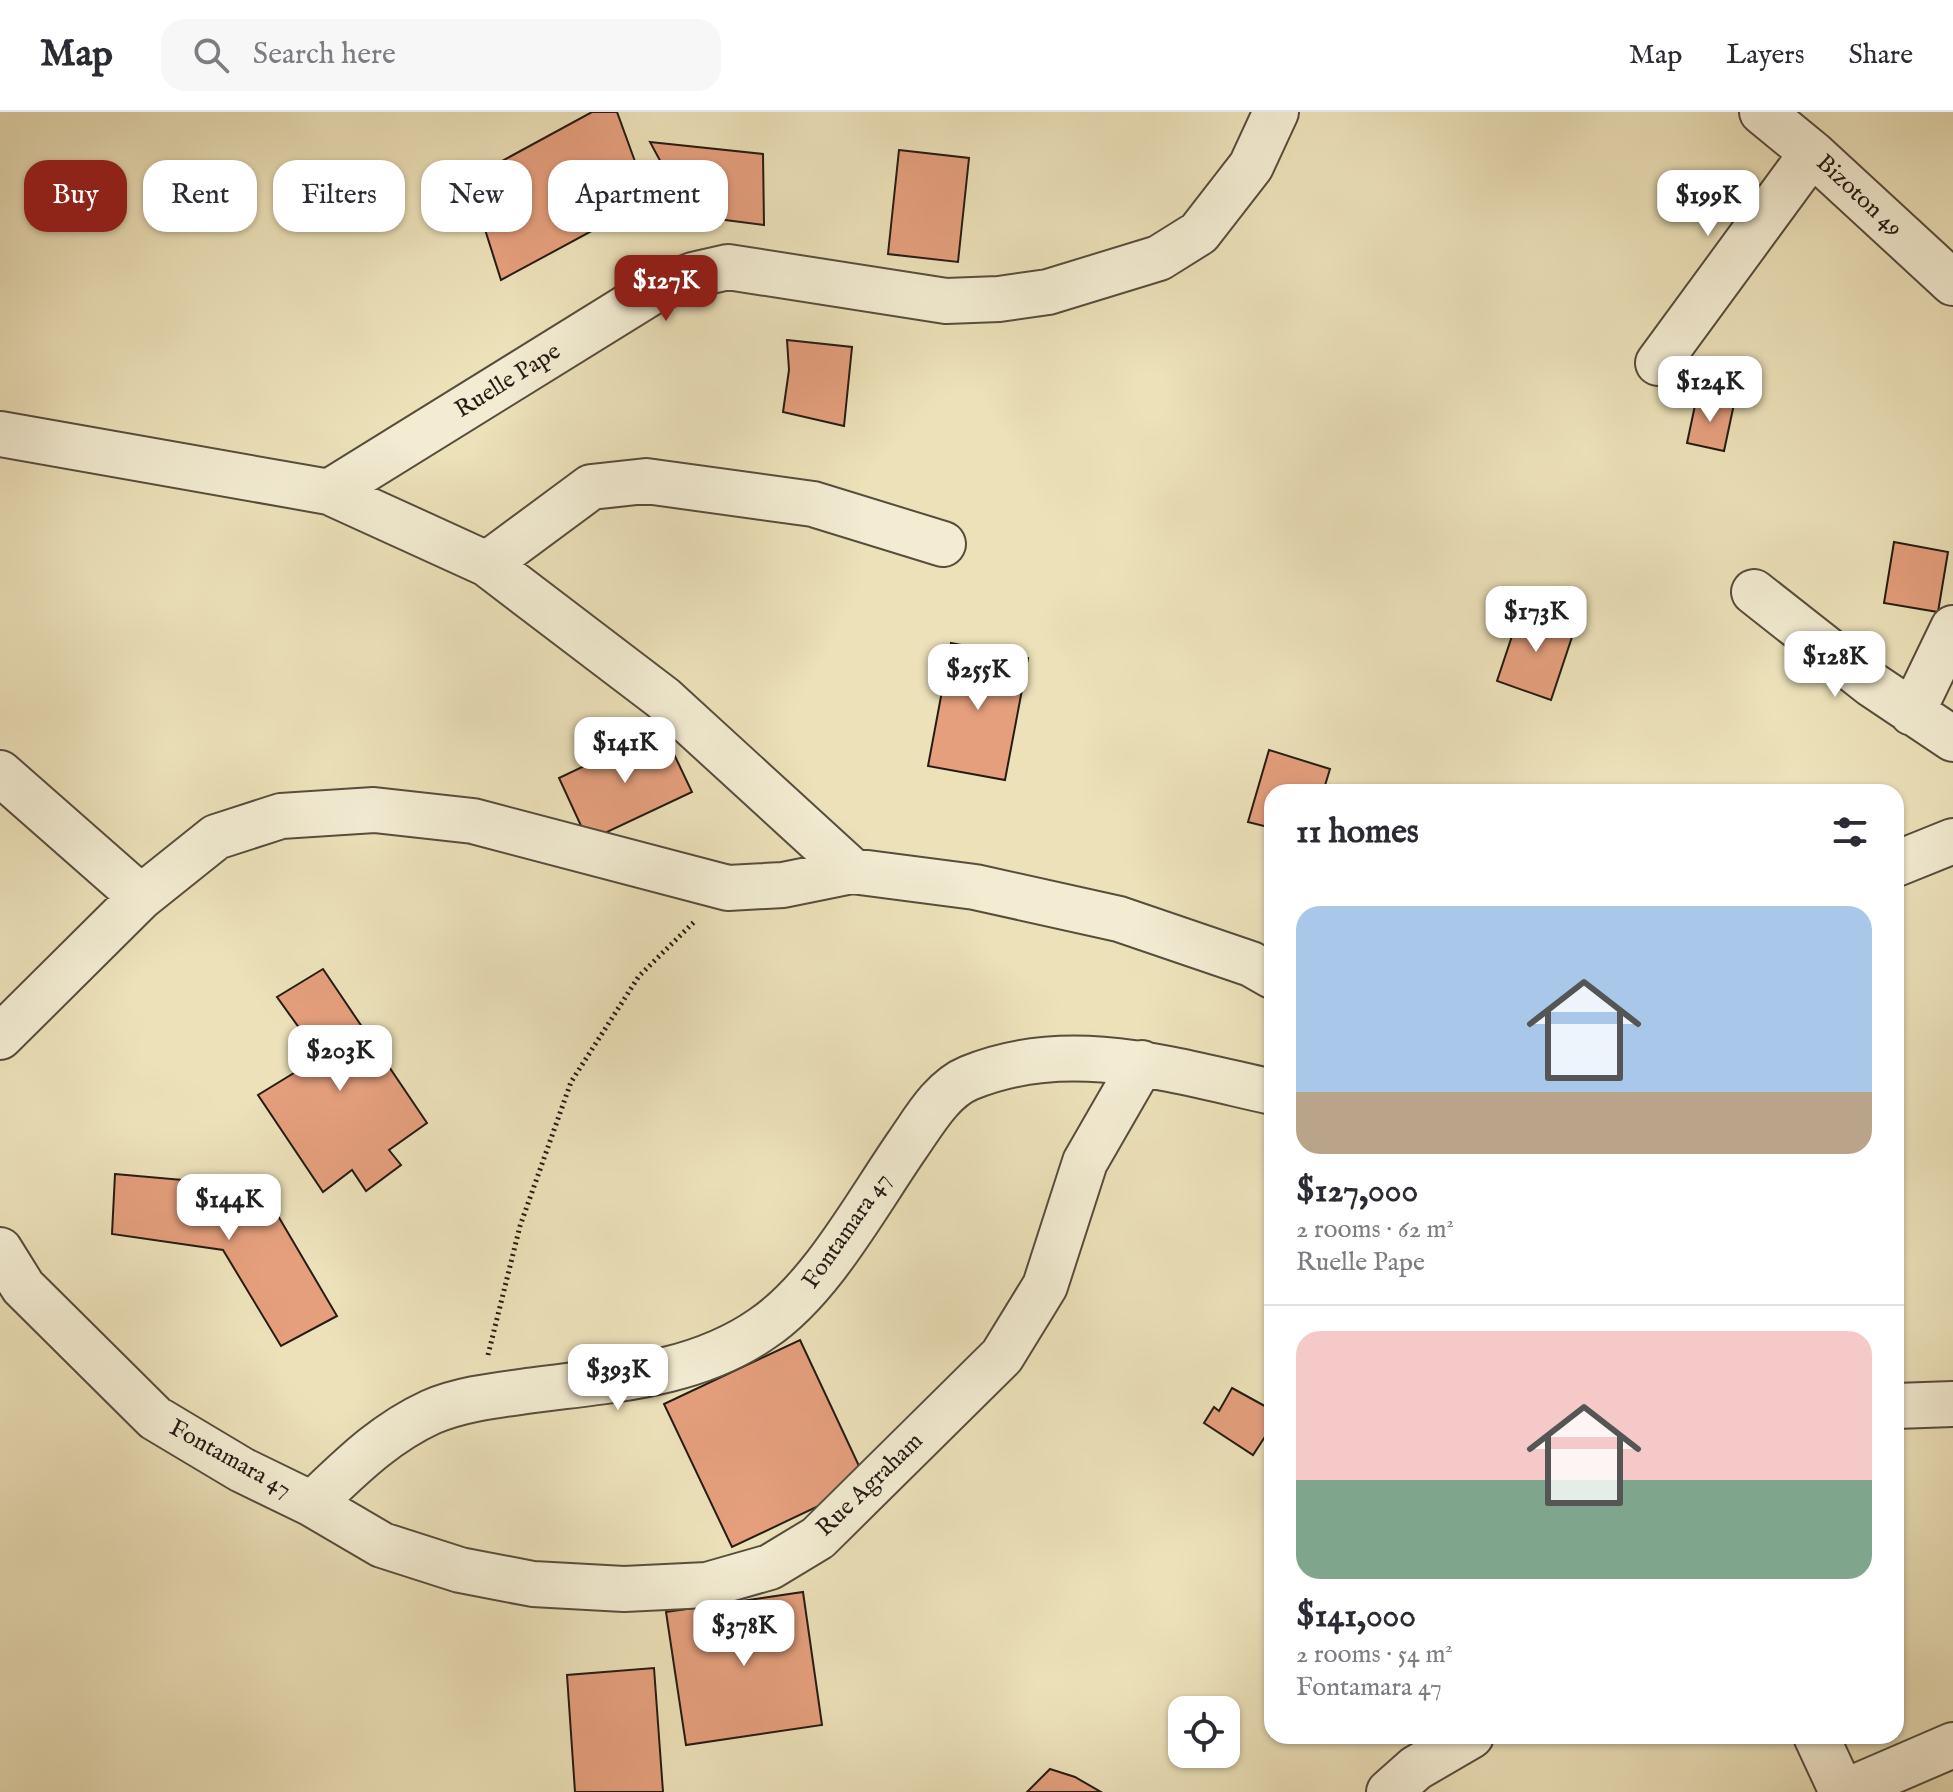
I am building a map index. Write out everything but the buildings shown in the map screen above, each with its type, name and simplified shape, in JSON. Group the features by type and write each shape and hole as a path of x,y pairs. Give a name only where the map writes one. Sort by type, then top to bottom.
{"street":[{"name":"Ruelle Pape","path":"329,492 655,290 693,275 728,267 946,301 999,299 1048,292 1159,258 1199,233 1251,166 1276,112"},
{"name":"Bizoton 49","path":"1762,112 1812,153 1953,283"},
{"path":"1658,363 1812,153"},
{"path":"0,434 329,492 487,564 663,698 852,871"},
{"path":"487,564 591,487 646,481 813,504 943,544"},
{"path":"1754,592 1912,713 1953,739"},
{"path":"1912,713 1953,628"},
{"path":"0,773 141,897"},
{"path":"0,1037 141,897 216,837 281,816 374,810 473,821 728,888 783,885 852,871 975,887 1119,919 1251,964 1264,971"},
{"path":"1904,861 1953,841"},
{"name":"Fontamara 47","path":"0,1250 23,1287 155,1418 242,1470 312,1504 377,1442 433,1411 477,1398 669,1371 720,1355 765,1327 807,1290 936,1105 965,1079 1015,1062 1073,1057 1142,1063 1264,1090"},
{"name":"Rue Agraham","path":"312,1504 382,1545 460,1570 533,1584 624,1589 707,1585 770,1567 818,1538 1002,1356 1045,1286 1085,1162 1142,1063"},
{"path":"1904,1406 1953,1404"},
{"path":"1389,1792 1416,1768 1457,1744"},
{"path":"1820,1744 1843,1792 1953,1745"}],"path":[{"path":"477,1398 520,1226 571,1082 639,976 728,888"}]}
